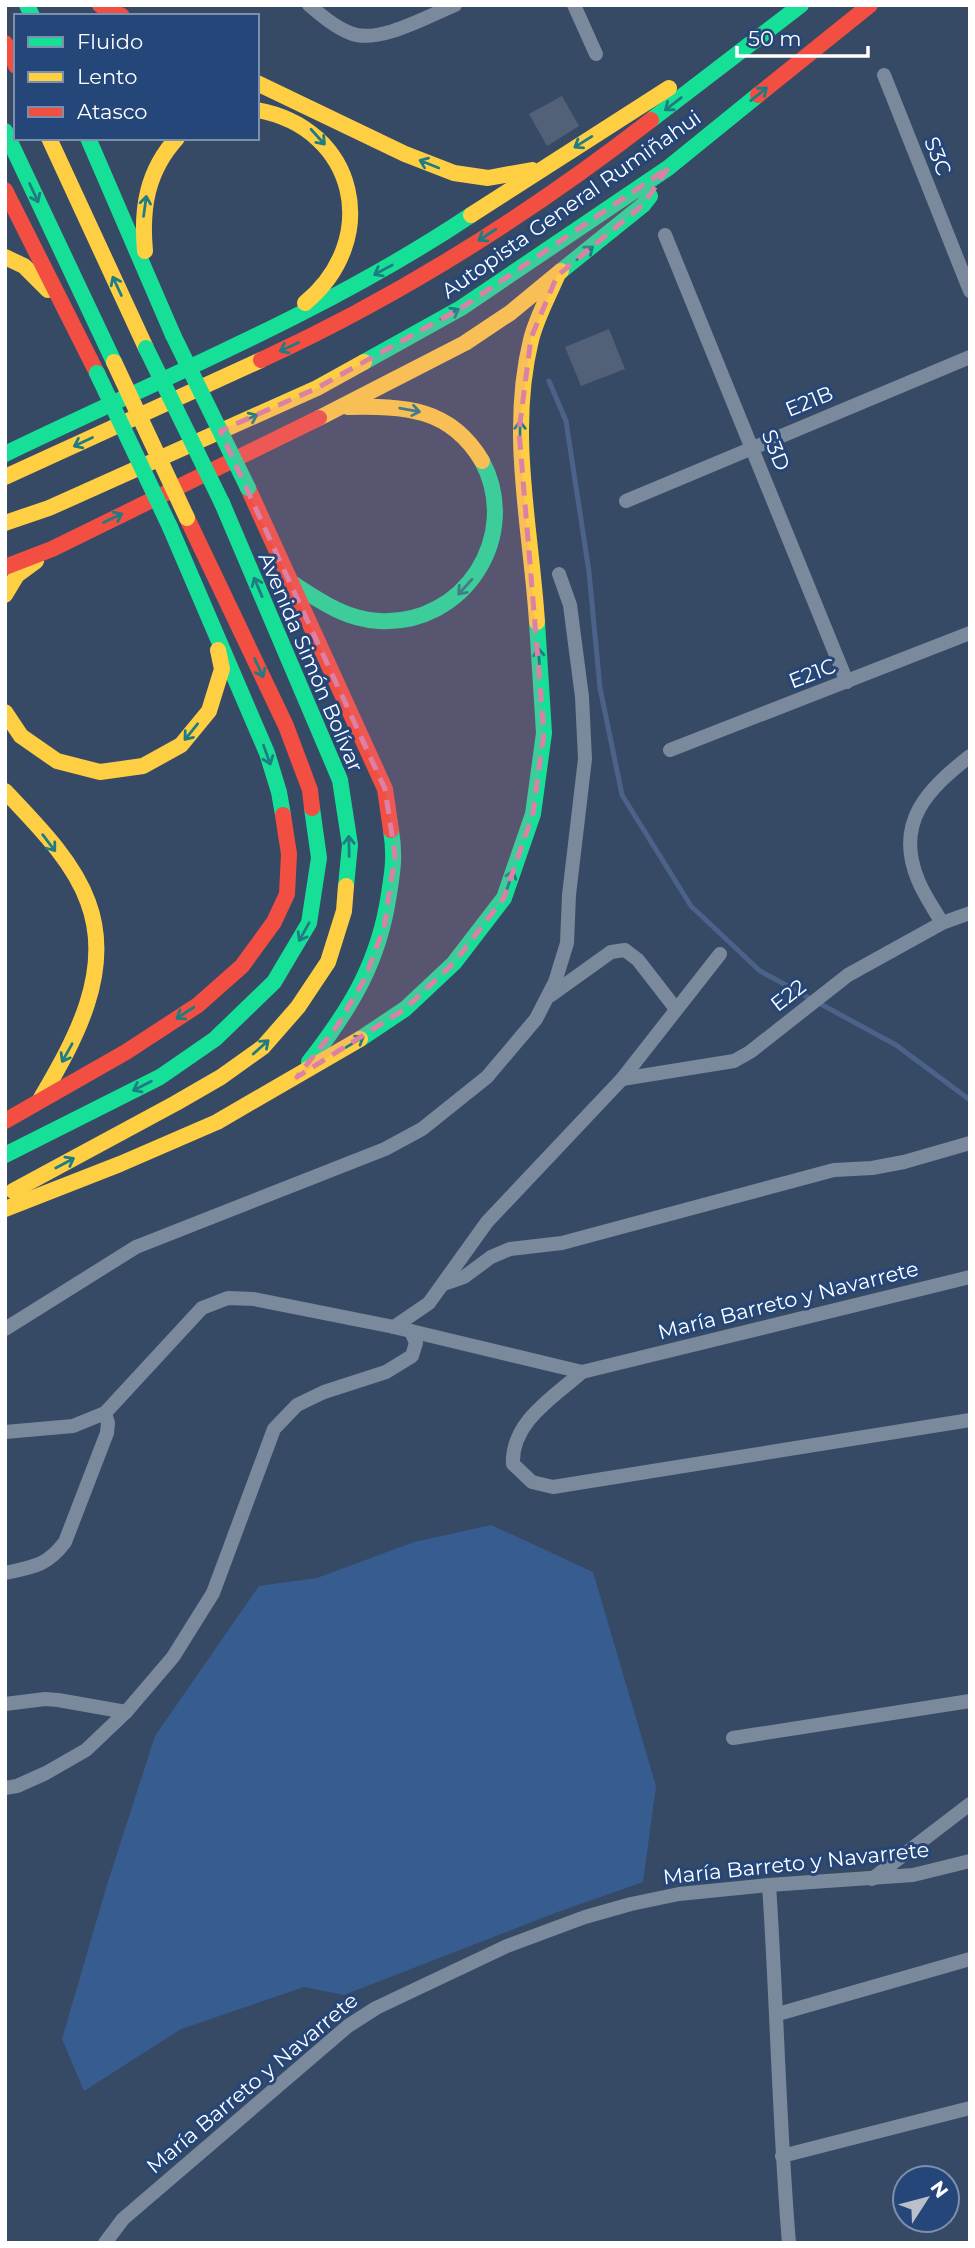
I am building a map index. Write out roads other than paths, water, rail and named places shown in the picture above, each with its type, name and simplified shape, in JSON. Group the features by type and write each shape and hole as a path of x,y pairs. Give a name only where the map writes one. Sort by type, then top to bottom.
{"highway":[{"path":"100,5 118,14"},
{"name":"Autopista General Rumiñahui","path":"5,477 302,341 450,260 588,169 801,5"},
{"name":"Autopista General Rumiñahui","path":"5,523 49,508 317,388 461,308 668,168 870,5"},
{"path":"5,43 14,62"},
{"path":"5,454 264,333 416,252 697,70 727,62"},
{"path":"259,84 405,154 454,173 488,178 544,167"},
{"path":"259,110 290,118 309,128 321,139 341,170 349,193 352,219 341,258 315,296 264,333"},
{"path":"5,131 286,726 310,790 319,858 309,923 274,982 215,1039 160,1077 5,1155"},
{"name":"Avenida Simón Bolívar","path":"5,1195 176,1103 221,1077 262,1047 298,1007 328,962 344,912 350,845 340,780 222,503 146,348 50,140"},
{"path":"90,140 173,335 248,488 385,789 395,855 384,928 365,978 337,1026 297,1077"},
{"path":"148,274 142,225 148,182 158,161 175,140"},
{"path":"5,567 52,549 465,344 510,313 643,205 668,168"},
{"path":"5,190 97,373 170,527 267,753 279,792 289,854 286,894 274,922 242,966 198,1005 126,1052 5,1121"},
{"path":"5,257 24,266 61,303"},
{"path":"5,1209 217,1122 382,1026 405,1009 454,963 503,898 533,814 544,733 536,607 519,431 531,338 557,276"},
{"path":"292,583 336,611 351,617 373,621 414,618 432,613 466,589 489,548 495,511 491,481 486,467 467,441 427,413 406,408 342,407"},
{"path":"5,595 17,575 52,549"},
{"path":"5,712 21,736 57,761 100,772 143,766 181,745 209,711 222,669 212,625"},
{"path":"5,791 73,875 88,903 96,941 94,978 84,1019 69,1051 39,1101"}],"street":[{"path":"309,5 330,22 352,34 370,36 390,32 455,5"},
{"path":"574,5 596,54"},
{"name":"S3C","path":"884,75 970,291"},
{"name":"S3D","path":"665,235 847,681"},
{"name":"E21B","path":"626,502 970,357"},
{"path":"5,1329 136,1247 385,1149 422,1129 487,1077 537,1019 555,982 567,943 569,895 585,760 582,697 570,605 559,574"},
{"name":"E21C","path":"670,750 970,633"},
{"path":"942,923 917,879 910,845 915,813 936,785 970,756"},
{"name":"E22","path":"622,1079 734,1061 750,1052 848,975 942,923 970,913"},
{"path":"547,997 611,952 625,950 638,960 676,1009"},
{"path":"394,1327 429,1303 487,1222 622,1079 720,954"},
{"path":"444,1284 464,1276 491,1257 510,1249 562,1243 834,1170 904,1163 970,1143"},
{"name":"María Barreto y Navarrete","path":"5,1432 73,1426 106,1413 202,1308 228,1298 254,1298 394,1327 582,1372 970,1277"},
{"path":"5,1788 17,1786 46,1773 86,1750 126,1712 173,1657 213,1593 274,1429 297,1405 324,1392 386,1371 412,1356 416,1343 411,1331"},
{"path":"582,1372 527,1420 516,1437 513,1464 532,1482 553,1487 970,1420"},
{"path":"5,1573 38,1566 54,1556 65,1542 107,1433 106,1413"},
{"path":"5,1704 45,1699 126,1712"},
{"path":"733,1738 970,1701"},
{"path":"872,1879 970,1804"},
{"name":"María Barreto y Navarrete","path":"105,2243 123,2219 348,2026 376,2008 507,1946 585,1917 679,1894 914,1875 970,1861"},
{"path":"769,1885 778,2014 782,2156 789,2243"},
{"path":"778,2014 970,1959"},
{"path":"782,2156 970,2108"}],"waterway":[{"path":"549,381 566,421 589,572 600,688 622,795 691,906 760,971 896,1045 970,1100"}]}
